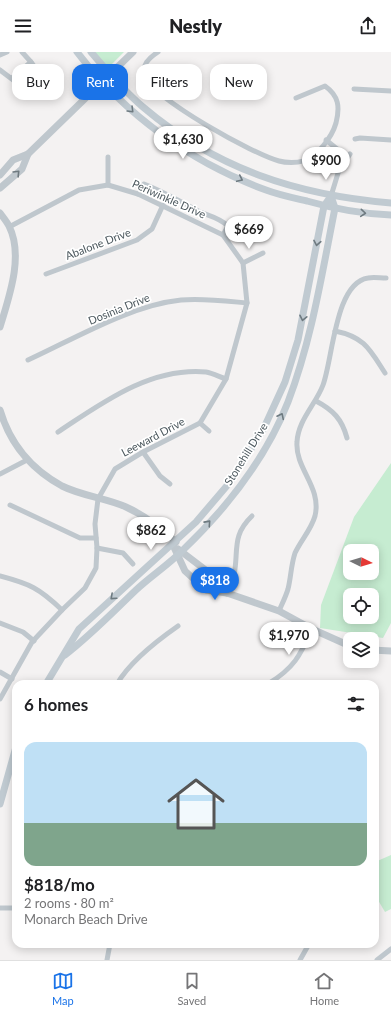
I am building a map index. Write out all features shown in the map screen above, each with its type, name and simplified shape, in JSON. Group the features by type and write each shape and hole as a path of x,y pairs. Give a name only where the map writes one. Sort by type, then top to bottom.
{"main road":[{"path":"77,52 87,64"},
{"path":"91,52 101,64"},
{"path":"128,93 142,107 200,148 243,169 301,190 332,196 391,203"},
{"path":"121,100 141,120 169,141 240,180 267,191 324,206 351,212 391,215"},
{"name":"Stonehill Drive","path":"48,680 79,629 174,544 210,507 231,481 263,430 285,382 298,340 324,206 332,196"},
{"name":"Stonehill Drive","path":"61,658 84,641 136,590 180,553 225,505 245,480 269,440 288,403 307,348 335,208 332,196"},
{"path":"0,804 12,761"}],"street":[{"path":"0,55 6,52"},
{"path":"22,52 31,62 29,64"},
{"path":"121,64 133,52"},
{"path":"158,52 146,61 144,69 145,78 174,106 227,138 279,161 303,161 316,154 334,128 339,110 338,100 333,92 325,86 296,98"},
{"path":"0,70 12,78"},
{"path":"354,89 391,91"},
{"path":"0,175 13,160 28,154 84,100"},
{"path":"355,139 391,140"},
{"name":"Stonehill Drive","path":"326,140 348,156 339,170 332,196"},
{"path":"0,188 22,169 28,154"},
{"path":"108,157 108,185"},
{"path":"138,194 144,184 201,212 224,221 228,226 223,235"},
{"name":"Periwinkle Drive","path":"9,226 79,190 108,185 138,194 223,235 243,263"},
{"name":"Abalone Drive","path":"46,274 137,240 152,229 163,205"},
{"path":"0,213 9,226 14,249 15,269 3,307 0,327"},
{"path":"243,263 263,253"},
{"name":"Leeward Drive","path":"0,698 34,641 62,610 85,588 96,568 98,548 95,524 98,498 116,469 143,452 200,423 226,379 248,303 243,263"},
{"path":"279,611 288,590 296,552 315,516 315,491 297,454 297,441 300,427 316,401 327,374 341,306 351,289 358,282 367,278 386,278"},
{"name":"Dosinia Drive","path":"28,360 125,315 156,305 181,300 209,300 248,303"},
{"path":"336,331 350,334 362,341 385,374"},
{"path":"58,432 107,400 156,378 185,372 207,372 226,379"},
{"path":"316,401 330,408 338,416 345,427 347,438"},
{"path":"0,410 2,425 15,446 27,460 62,486 124,506 146,517 174,544 180,553 185,571 206,590 227,593 279,611 312,629 343,643"},
{"path":"200,423 209,431"},
{"path":"143,452 160,476 170,484"},
{"path":"0,474 27,460"},
{"path":"10,505 80,538 96,538"},
{"path":"227,593 234,576 235,549 238,536 244,524 252,516"},
{"path":"98,548 123,552 133,564"},
{"path":"180,553 216,578 227,593"},
{"path":"0,576 24,582 44,592 62,610"},
{"path":"0,623 23,632 34,641"},
{"path":"119,680 123,674 165,635 178,626"},
{"path":"275,680 283,675 299,658 312,629"},
{"path":"379,650 391,651"},
{"path":"0,672 12,679"},
{"path":"0,908 12,908"},
{"path":"107,960 109,948"},
{"path":"300,960 308,948"},
{"path":"377,960 391,949"}],"green space":[{"path":"94,52 124,52 112,64 104,64"},
{"path":"391,463 391,623 383,638 379,637 379,632 345,632 320,628 321,605 343,546 343,580 379,580 379,544 344,544 354,517"},
{"path":"391,855 391,909 385,912 379,902 379,860"}]}
